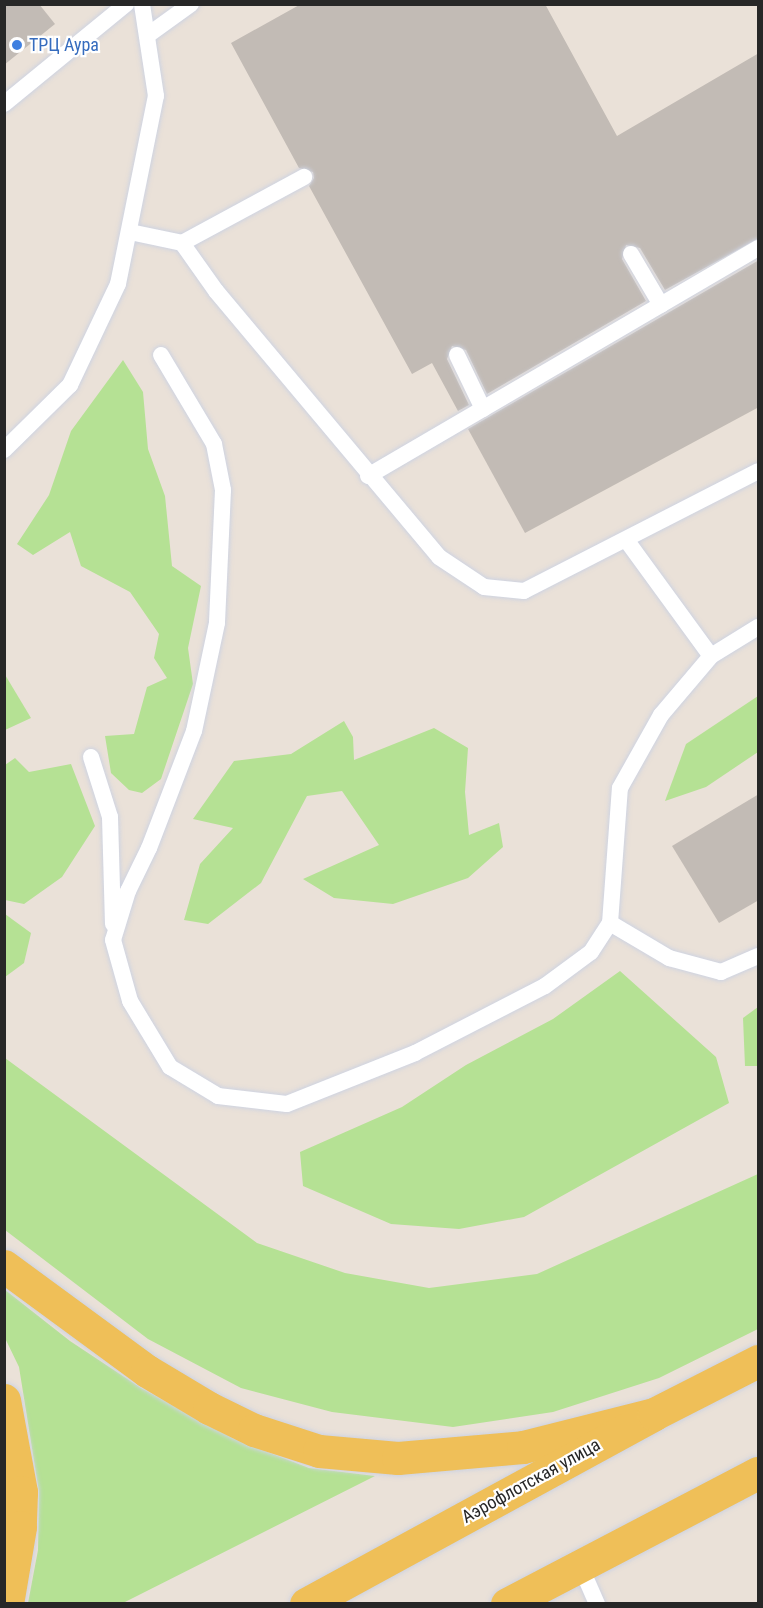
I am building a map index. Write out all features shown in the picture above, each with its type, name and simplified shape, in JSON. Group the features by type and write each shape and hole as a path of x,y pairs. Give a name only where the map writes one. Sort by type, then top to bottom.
{"main road":[{"path":"4,1266 147,1371 198,1402 254,1430 319,1451 398,1458 523,1447 654,1414"},
{"name":"Аэрофлотская улица","path":"306,1604 654,1414 759,1361"},
{"path":"4,1400 21,1492 19,1536 7,1604"},
{"path":"507,1604 759,1473"}],"lane":[{"path":"4,104 126,4"},
{"path":"4,450 70,385 118,284 156,96 142,4"},
{"path":"148,35 191,4"},
{"path":"130,232 182,243 304,177"},
{"path":"182,243 216,291 368,476 439,557 484,587 524,591 627,541 759,471"},
{"path":"368,476 759,248"},
{"path":"631,254 661,305"},
{"path":"457,355 483,409"},
{"path":"113,940 128,891 149,848 194,731 217,623 223,490 214,444 161,356"},
{"path":"627,541 711,656"},
{"path":"91,757 110,818 113,940 130,1001 170,1067 218,1096 287,1104 415,1053 545,986 591,952 610,923 620,788 661,715 711,656 759,627"},
{"path":"610,923 669,958 721,972 759,957"},
{"path":"580,1565 597,1604"}],"green space":[{"path":"123,360 143,392 148,449 165,496 172,566 201,586 188,648 193,684 161,779 142,793 129,790 111,773 105,736 134,734 147,687 167,678 154,658 159,634 130,592 81,566 70,532 33,555 17,544 49,495 71,431"},
{"path":"4,673 31,718 5,730 4,730"},
{"path":"758,696 758,752 706,787 665,801 686,744"},
{"path":"344,721 353,737 354,760 434,728 468,748 465,792 469,835 499,823 503,847 468,878 393,904 334,898 303,879 379,845 342,791 307,796 261,883 208,924 184,920 200,864 233,828 193,819 234,761 291,754"},
{"path":"15,758 29,772 71,764 95,826 62,877 24,904 5,900 5,765"},
{"path":"5,914 31,933 24,963 5,977"},
{"path":"620,971 716,1057 729,1103 524,1217 459,1229 391,1224 303,1186 300,1152 402,1107 466,1065 553,1019"},
{"path":"758,1007 758,1066 745,1066 743,1018"},
{"path":"5,1058 257,1243 345,1273 429,1288 537,1274 758,1174 758,1329 659,1378 553,1412 453,1427 332,1412 241,1388 148,1339 5,1230"},
{"path":"4,1289 70,1341 141,1388 234,1439 309,1468 375,1476 123,1603 28,1603 38,1550 39,1492 19,1367 5,1338"}],"building":[{"name":"ТРЦ Аура","path":"4,4 39,4 55,24 4,65"},
{"path":"301,4 545,4 617,136 759,53 759,238 665,290 640,248 626,245 622,259 646,301 487,394 466,350 452,346 447,359 469,405 458,411 432,363 412,374 309,186 314,178 313,172 299,168 231,43"},
{"path":"759,260 759,407 525,533 468,429"},
{"path":"759,794 759,900 719,923 672,846"}],"place":[{"name":"ТРЦ Аура","path":"17,45"}]}
